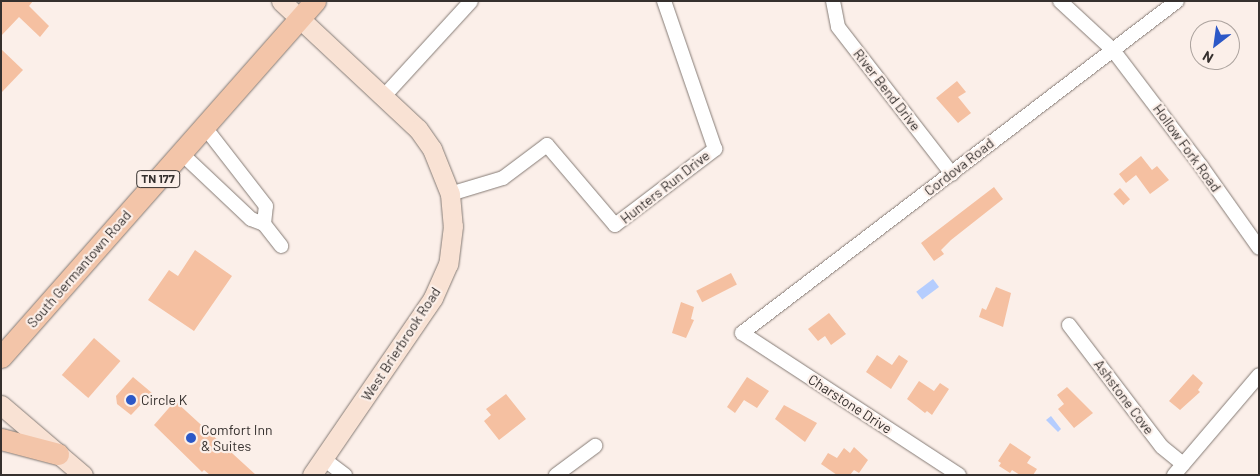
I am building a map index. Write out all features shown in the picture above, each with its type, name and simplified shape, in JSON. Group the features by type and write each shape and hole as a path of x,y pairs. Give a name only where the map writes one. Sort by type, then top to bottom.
{"main road":[{"name":"South Germantown Road","path":"1,357 314,1"},
{"path":"1,439 58,454"}],"street":[{"name":"West Brierbrook Road","path":"281,1 385,96 418,129 432,149 450,194 453,226 448,264 434,298 325,460 312,475"},
{"path":"385,96 471,1"},
{"name":"Hunters Run Drive","path":"450,194 503,178 547,144 616,225 715,149 664,1"},
{"name":"River Bend Drive","path":"833,1 838,27 952,174"},
{"name":"Hollow Fork Road","path":"1060,1 1113,50 1201,166 1259,248"},
{"name":"Cordova Road","path":"742,333 1176,1"},
{"path":"204,126 266,206 264,224"},
{"path":"181,153 251,219 264,224 281,246"},
{"name":"Ashstone Cove","path":"1069,325 1179,469"},
{"name":"Charstone Drive","path":"742,333 959,475"},
{"path":"1179,469 1259,375"},
{"path":"1,405 83,475"},
{"path":"556,475 595,446"},
{"path":"325,460 345,475"}],"water":[{"path":"933,279 939,287 922,300 916,292"},
{"path":"1051,416 1061,429 1058,432 1046,420"}],"building":[{"path":"1,1 33,1 29,6 49,26 40,37 19,17 1,36"},
{"path":"1,49 23,70 1,93"},
{"path":"957,81 966,92 958,97 971,113 958,123 936,98"},
{"path":"1141,156 1152,170 1157,166 1169,180 1150,194 1136,175 1126,183 1119,174"},
{"path":"994,187 1003,199 951,240 941,250 944,254 934,261 921,243"},
{"path":"1120,188 1130,199 1123,205 1113,194"},
{"path":"195,250 232,276 194,331 148,300 169,270 178,276"},
{"path":"731,273 737,285 702,302 696,291"},
{"path":"996,287 1011,293 1003,327 979,317 982,308 986,310"},
{"path":"681,302 694,307 691,319 694,320 686,338 672,333"},
{"path":"829,313 846,334 831,345 825,336 818,341 808,329"},
{"name":"Circle K","path":"94,338 120,361 88,398 62,375"},
{"path":"877,355 892,365 899,355 908,361 891,389 866,372"},
{"path":"1193,374 1203,383 1198,390 1200,392 1180,410 1169,401"},
{"name":"Circle K","path":"133,377 152,393 131,415 117,404 116,396"},
{"path":"747,377 769,391 757,408 744,400 735,413 727,407"},
{"path":"919,381 934,391 940,383 949,389 932,415 927,411 925,413 907,399"},
{"path":"1067,387 1093,413 1074,428 1058,409 1064,404 1057,395"},
{"path":"506,394 526,419 499,440 484,421 491,415 486,409"},
{"name":"Comfort Inn & Suites","path":"175,401 256,475 210,475 204,470 202,472 154,425"},
{"path":"784,405 817,423 805,442 775,419"},
{"path":"1010,443 1031,457 1027,463 1037,469 1033,475 1020,475 1012,470 1010,473 999,466 1001,463 998,461"},
{"path":"854,447 868,460 859,473 854,470 850,475 837,475 821,464 828,453 837,458 844,448 850,453"}],"place":[{"name":"Circle K","path":"131,400"},
{"name":"Comfort Inn & Suites","path":"191,438"}]}
